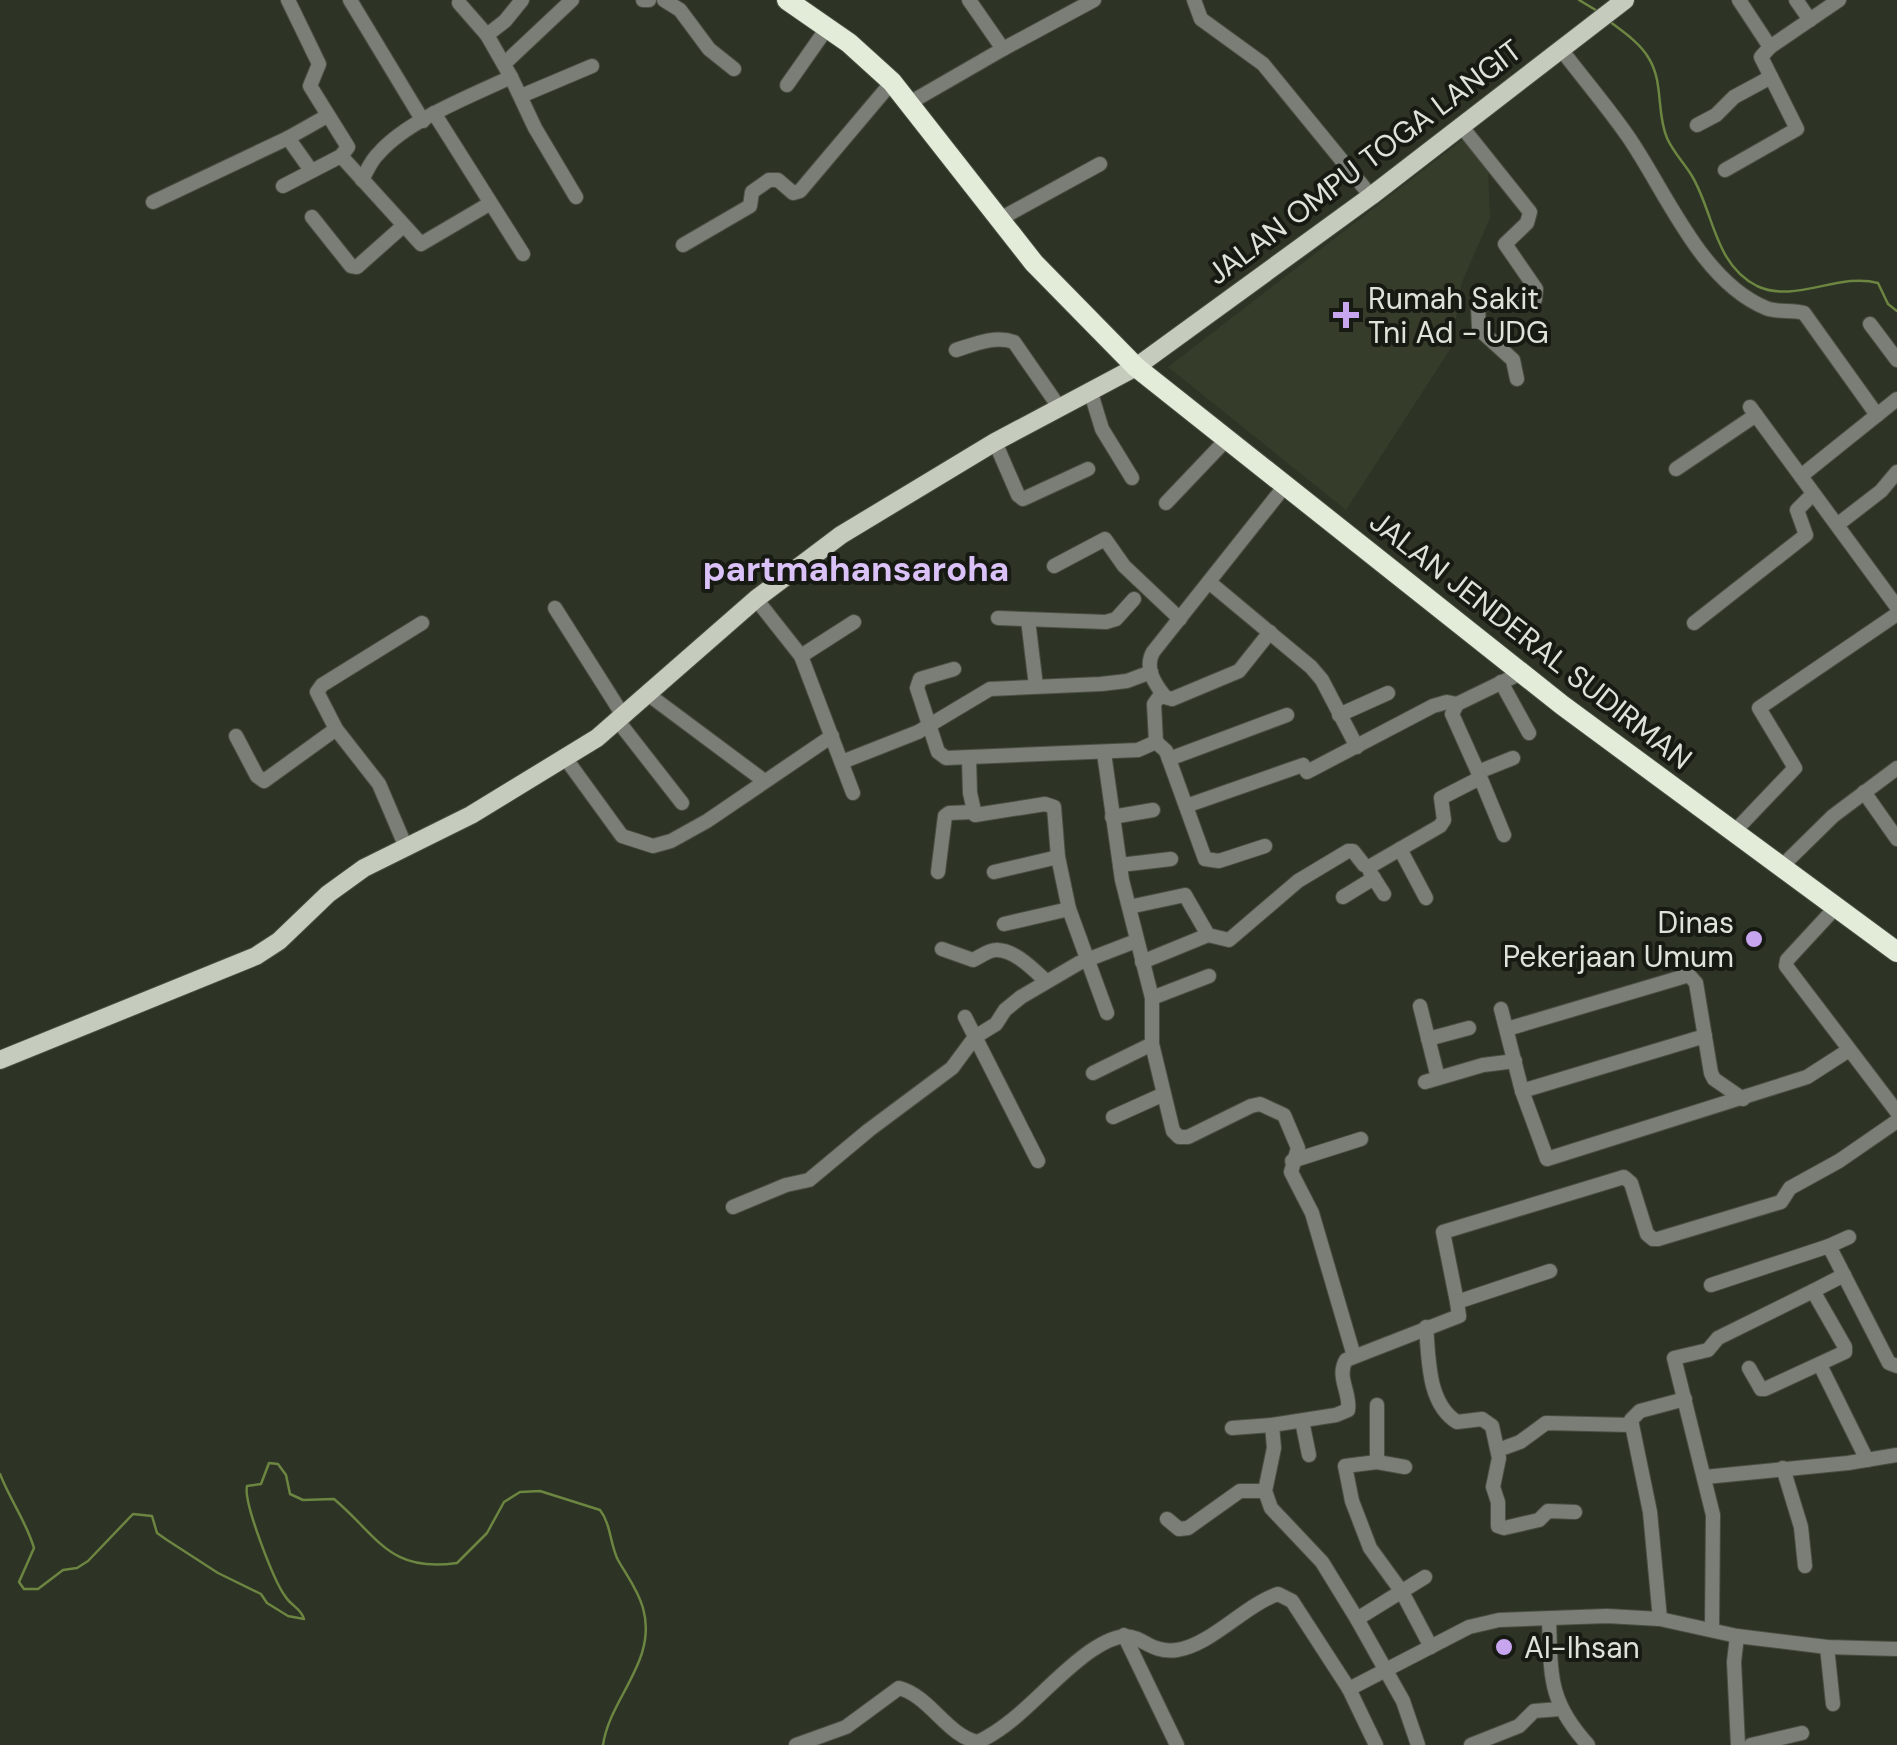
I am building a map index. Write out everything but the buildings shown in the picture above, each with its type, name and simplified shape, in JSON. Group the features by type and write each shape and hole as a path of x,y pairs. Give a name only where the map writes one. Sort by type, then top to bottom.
{"highway":[{"name":"JALAN JENDERAL SUDIRMAN","path":"787,0 849,43 892,82 1034,263 1136,367 1521,672 1897,952"}],"main road":[{"name":"JALAN OMPU TOGA LANGIT","path":"0,1060 256,956 364,868 471,814 566,758 621,719 756,598 842,535 995,442 1136,367 1371,196 1620,4"}],"street":[{"path":"284,186 341,156 348,147 310,86 319,64 288,0"},
{"path":"350,0 523,254"},
{"path":"487,35 506,21 522,0"},
{"path":"362,180 380,151 507,70 572,0"},
{"path":"664,0 680,10 708,49 734,69"},
{"path":"969,0 1003,49"},
{"path":"911,102 1094,0"},
{"path":"1194,0 1206,24 1263,64 1371,196"},
{"path":"1739,0 1770,47"},
{"path":"1796,0 1810,20"},
{"path":"1724,170 1796,131 1794,118 1760,57 1839,0"},
{"path":"459,3 487,35 534,128 576,197"},
{"path":"788,85 827,28"},
{"path":"1560,48 1629,138 1691,241 1722,276 1764,307 1804,313 1877,416"},
{"path":"521,96 592,66"},
{"path":"1697,125 1718,113 1735,96 1771,77"},
{"path":"683,245 750,206 752,192 769,180 778,180 793,192 800,192 892,82"},
{"path":"153,202 327,116"},
{"path":"1462,127 1530,212 1527,223 1505,244 1536,289 1535,299 1524,303 1486,300 1478,306 1478,330 1513,360 1517,379"},
{"path":"288,138 310,169"},
{"path":"341,156 402,227 423,244 489,204"},
{"path":"998,220 1100,164"},
{"path":"312,217 351,266 357,267 402,227"},
{"path":"1870,324 1897,360"},
{"path":"956,350 986,340 1014,342 1059,407"},
{"path":"1090,390 1102,430 1132,478"},
{"path":"1801,476 1897,399"},
{"path":"1676,469 1753,411 1897,611 1759,708 1795,768 1734,833"},
{"path":"1166,503 1226,440"},
{"path":"995,442 1023,499 1088,469"},
{"path":"1837,525 1881,491 1897,472"},
{"path":"1270,632 1239,671 1173,698 1166,698 1151,672 1149,658 1284,487"},
{"path":"1694,623 1806,534 1797,508 1813,494"},
{"path":"1054,566 1105,539 1124,566 1180,618"},
{"path":"1209,582 1318,674 1357,747"},
{"path":"756,598 802,656 854,794"},
{"path":"998,618 1106,622 1116,619 1134,599"},
{"path":"555,608 621,719 682,804"},
{"path":"1028,620 1036,686"},
{"path":"802,656 854,622"},
{"path":"406,845 379,784 336,729 318,688 422,623"},
{"path":"954,669 918,682 918,694 941,756 1104,754 1138,750 1156,742"},
{"path":"842,762 930,725 990,690 1127,681 1151,672"},
{"path":"1504,835 1452,714 1453,707 1521,672"},
{"path":"1501,682 1529,734"},
{"path":"1156,742 1154,704 1162,693"},
{"path":"1339,715 1388,693"},
{"path":"649,695 763,780"},
{"path":"1186,806 1303,765 1306,772 1433,706 1458,704"},
{"path":"1169,758 1288,715"},
{"path":"236,736 257,776 264,781 336,729"},
{"path":"566,758 622,836 642,845 671,842 832,736"},
{"path":"1156,742 1169,758 1205,859 1218,860 1264,846"},
{"path":"1104,754 1120,866 1152,998 1152,1044 1173,1131 1182,1137 1251,1106 1273,1108 1284,1114 1298,1148 1291,1172 1312,1213 1354,1356"},
{"path":"969,758 973,812"},
{"path":"1343,897 1400,849 1442,824 1442,796 1513,758"},
{"path":"1780,868 1834,816 1897,768"},
{"path":"1864,792 1897,839"},
{"path":"938,872 946,814 973,812 985,816 1050,804 1055,811 1058,857 1069,909 1107,1012"},
{"path":"1112,817 1153,810"},
{"path":"1400,849 1426,898"},
{"path":"1130,907 1185,895 1208,935 1224,942 1298,881 1348,851 1353,851 1384,894"},
{"path":"994,872 1058,857"},
{"path":"1120,866 1171,859"},
{"path":"1836,907 1786,960 1786,966 1897,1112"},
{"path":"1004,924 1069,909"},
{"path":"1142,962 1208,935"},
{"path":"732,1207 808,1180 950,1070 975,1037 996,1024 1005,1010 1046,981 1136,941"},
{"path":"942,950 973,960 992,950 1005,952 1046,981"},
{"path":"1152,998 1208,976"},
{"path":"1507,1029 1689,976 1696,984 1714,1079 1743,1099"},
{"path":"1420,1006 1432,1080 1483,1065 1516,1061"},
{"path":"1501,1010 1522,1092 1544,1155 1553,1160 1806,1077 1849,1050"},
{"path":"965,1017 1038,1161"},
{"path":"1428,1038 1469,1028"},
{"path":"1522,1092 1705,1036"},
{"path":"1093,1072 1152,1044"},
{"path":"1113,1117 1164,1094"},
{"path":"1232,1428 1302,1421 1348,1410 1341,1369 1346,1360 1459,1316 1443,1232 1624,1178 1631,1183 1649,1237 1658,1238 1780,1202 1790,1188 1839,1161 1897,1121"},
{"path":"1292,1161 1361,1139"},
{"path":"1710,1285 1849,1237"},
{"path":"1829,1246 1889,1364 1897,1366"},
{"path":"1458,1302 1550,1272"},
{"path":"1712,1630 1713,1514 1675,1357 1708,1350 1718,1338 1844,1275"},
{"path":"1749,1368 1763,1390 1842,1355 1846,1350 1813,1291"},
{"path":"1426,1327 1431,1376 1439,1403 1456,1422 1490,1422 1498,1450 1499,1465 1493,1486 1499,1527 1539,1520 1547,1511 1575,1512"},
{"path":"1820,1365 1867,1460"},
{"path":"1660,1619 1650,1512 1633,1415 1685,1399"},
{"path":"1377,1405 1377,1462"},
{"path":"1302,1421 1309,1455"},
{"path":"1498,1450 1520,1442 1546,1423 1632,1425"},
{"path":"1272,1424 1274,1448 1265,1490 1271,1508 1322,1562 1388,1670 1418,1745"},
{"path":"1705,1477 1897,1454"},
{"path":"1405,1467 1377,1462 1345,1465 1348,1490 1370,1548 1402,1592 1431,1647"},
{"path":"1783,1468 1801,1527 1805,1566"},
{"path":"1167,1518 1176,1527 1188,1528 1240,1491 1265,1490"},
{"path":"1357,1619 1426,1577"},
{"path":"796,1745 859,1719 899,1688 910,1692 969,1740 983,1741 1091,1650 1124,1635 1177,1650 1281,1594 1292,1601 1349,1689 1376,1745"},
{"path":"1349,1689 1480,1622 1607,1616 1660,1619 1737,1636 1826,1647 1897,1649"},
{"path":"1549,1620 1552,1684 1560,1709 1588,1745"},
{"path":"1124,1635 1177,1745"},
{"path":"1737,1636 1734,1662 1738,1745"},
{"path":"1826,1647 1833,1704"},
{"path":"1471,1745 1519,1726 1534,1711 1560,1709"},
{"path":"1750,1745 1802,1733"}],"shaded area":[{"name":"Rumah Sakit Tni Ad - UDG","path":"1465,138 1488,171 1490,218 1462,282 1451,348 1346,510 1168,367"}],"waterway":[{"path":"1579,0 1599,12"},
{"path":"1609,21 1640,46 1653,66 1667,138 1692,176 1732,265 1757,286 1772,291 1848,281 1878,283 1888,304 1897,311"},
{"path":"0,1474 34,1548 19,1582 24,1589 38,1589 63,1570 88,1561 133,1514 152,1516 157,1533 167,1540 218,1573 261,1594 267,1603 288,1616 304,1619 280,1588 260,1541 247,1495 247,1486 261,1484 269,1463 278,1464 286,1475 290,1494 303,1500 334,1499 387,1549 415,1563 457,1563 487,1533 504,1502 520,1492 540,1491 600,1510 618,1560 641,1601 646,1627 639,1662 614,1711 603,1745"}],"place":[{"name":"Rumah Sakit Tni Ad - UDG","path":"1346,315"},
{"name":"Dinas Pekerjaan Umum","path":"1754,939"},
{"name":"Al-Ihsan","path":"1504,1647"}],"district":[{"name":"partmahansaroha","path":"856,569"}]}
